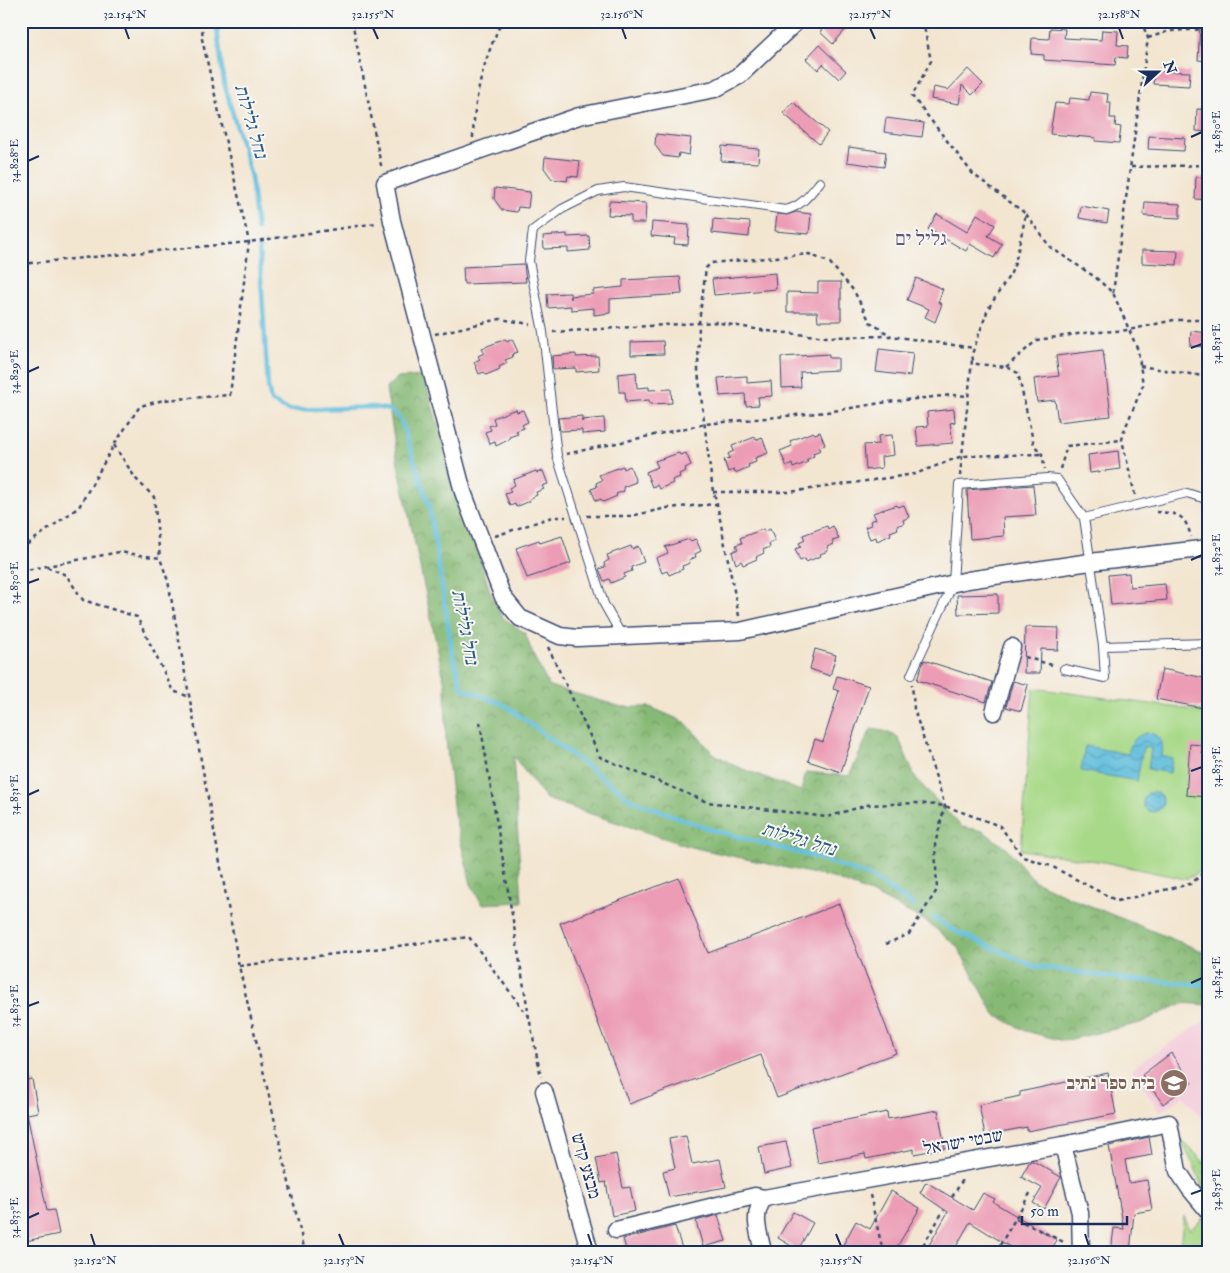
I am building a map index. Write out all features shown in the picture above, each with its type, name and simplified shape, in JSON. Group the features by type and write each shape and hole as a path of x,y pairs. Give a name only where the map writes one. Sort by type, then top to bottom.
{"street":[{"path":"797,21 739,76 715,89 579,116 413,174 386,189 392,221 464,492 503,597 520,618 560,636 577,638 742,631 953,584 1090,562 1201,549"},
{"path":"994,712 1011,650"},
{"name":"מבצע קדש","path":"544,1091 590,1252"},
{"name":"שבטי ישראל","path":"616,1230 755,1196 764,1198 1063,1145 1169,1123 1178,1171 1209,1212"},
{"path":"1063,1145 1080,1213 1080,1247"},
{"path":"763,1252 756,1216 758,1207 764,1198"}],"lane":[{"path":"622,636 604,604 575,516 558,456 543,332 529,261 533,230 562,209 598,191 624,187 786,210 795,208 802,203 820,182"},
{"path":"911,675 953,584 959,485 1047,478 1057,480 1084,518 1103,646 1105,678 1064,669"},
{"path":"1084,518 1187,493 1209,500"},
{"path":"1103,646 1209,643"}],"path":[{"path":"21,549 79,507 114,445 140,406 164,400 230,395 249,242 202,39 203,21"},
{"path":"352,21 386,189"},
{"path":"473,153 473,113 482,73 502,21"},
{"path":"923,21 931,61 912,96 973,174 1026,214 1050,248 1095,276 1113,294 1138,350 1143,385 1122,440 1137,505"},
{"path":"1113,294 1148,38 1141,21"},
{"path":"1148,38 1169,31 1209,29"},
{"path":"1131,167 1209,165"},
{"path":"959,485 972,354 988,309 1013,268 1026,214"},
{"path":"21,264 249,242 392,221"},
{"path":"742,631 713,492 698,372 699,322 706,268 711,262 809,254 830,263 854,291 870,322 892,336"},
{"path":"423,337 500,319 528,322 543,332 715,322 767,331 827,337 892,336 974,348"},
{"path":"1006,367 1036,340 1129,330 1174,320 1209,320"},
{"path":"972,354 976,364 1006,367 1018,373 1034,445 1042,454 1047,478"},
{"path":"1140,366 1209,377"},
{"path":"558,456 705,424 827,412 952,394 968,396"},
{"path":"1057,480 1067,446 1122,440"},
{"path":"114,445 136,480 154,497 160,558 168,581 239,966 305,1252"},
{"path":"713,492 790,492 905,476 962,456 1042,454"},
{"path":"482,540 552,517 631,516 667,508 717,504"},
{"path":"1150,512 1181,516 1201,549"},
{"path":"21,571 119,552 160,558"},
{"path":"45,567 66,575 83,600 137,617 173,691 190,697"},
{"path":"539,628 600,757 707,802 827,817 867,805 917,803 945,806 1000,826 1023,857 1051,866 1117,901 1190,884 1198,878 1209,863"},
{"path":"1011,650 1064,669"},
{"path":"886,944 909,934 937,890 934,844 945,806 914,709 911,675"},
{"path":"480,722 529,1017 544,1091"},
{"path":"239,966 469,937 529,1017"},
{"path":"866,1179 883,1252"},
{"path":"996,1252 1032,1190"},
{"path":"919,1252 944,1210"},
{"path":"1016,1219 1069,1244 1080,1247"}],"shaded area":[{"name":"בית ספר נתיב","path":"1209,1019 1209,1127 1184,1096 1160,1112 1131,1069"}],"green space":[{"path":"423,376 491,595 503,618 525,633 533,655 549,686 622,707 650,707 685,722 713,753 735,766 801,791 806,772 849,776 871,729 884,731 898,737 916,779 962,827 983,831 1007,849 1035,881 1071,898 1202,951 1206,980 1209,980 1209,1005 1183,1003 1140,1023 1063,1041 1026,1031 995,1015 957,946 926,921 873,894 833,878 691,847 546,799 513,756 522,902 482,904 471,884 454,814 446,740 445,684 398,464 386,388 397,378"},
{"path":"1033,688 1209,712 1209,833 1200,871 1185,879 1104,862 1021,850"},
{"path":"1179,1137 1209,1167 1209,1198 1204,1192 1195,1168"},
{"path":"1184,1216 1190,1230 1203,1218 1209,1223 1209,1252 1179,1252"}],"water":[{"path":"1146,733 1151,733 1158,737 1162,743 1162,756 1172,758 1170,773 1148,769 1151,748 1143,747 1137,781 1081,771 1085,746 1128,754 1134,740"},
{"path":"1153,792 1160,795 1163,802 1160,809 1153,812 1146,809 1143,802 1146,795"}],"building":[{"path":"829,21 853,21 833,44 820,32"},
{"path":"1050,28 1065,29 1064,38 1101,40 1102,30 1118,31 1117,45 1128,46 1127,58 1116,57 1115,65 1044,60 1044,55 1031,54 1032,38 1049,39"},
{"path":"1200,28 1209,28 1209,61 1198,60"},
{"path":"819,45 846,71 839,79 823,64 818,70 806,59"},
{"path":"968,69 983,84 972,95 962,85 959,104 931,99 933,87 948,90"},
{"path":"1154,71 1190,72 1189,86 1153,84"},
{"path":"1090,92 1108,94 1107,102 1111,102 1110,118 1116,118 1115,126 1121,127 1119,143 1095,141 1096,138 1050,134 1055,103 1069,104 1070,98 1089,100"},
{"path":"793,102 828,132 819,144 783,113"},
{"path":"1197,109 1209,110 1209,132 1196,131"},
{"path":"886,118 924,123 922,137 884,132"},
{"path":"656,134 691,138 689,155 679,153 678,158 663,156 655,145"},
{"path":"1149,136 1185,138 1184,151 1148,149"},
{"path":"722,146 759,149 758,163 721,161"},
{"path":"849,147 886,152 884,167 847,162"},
{"path":"545,157 580,161 578,177 568,176 567,181 552,179 544,168"},
{"path":"1196,177 1209,178 1209,200 1195,199"},
{"path":"495,188 530,192 528,208 518,207 517,212 502,210 494,199"},
{"path":"609,201 646,203 645,223 631,223 631,216 608,215"},
{"path":"1145,202 1180,204 1180,218 1144,216"},
{"path":"1081,206 1109,211 1107,223 1079,218"},
{"path":"796,212 811,214 809,234 775,231 777,214 787,215"},
{"path":"937,214 967,232 977,214 995,225 988,236 1002,244 994,258 970,244 966,251 928,229"},
{"path":"713,219 750,222 749,237 712,233"},
{"path":"652,222 689,225 688,245 674,244 675,238 651,236"},
{"path":"567,234 567,237 589,236 590,250 568,252 568,248 544,249 543,236"},
{"path":"1142,250 1178,251 1177,265 1142,263"},
{"path":"524,264 526,282 464,284 463,267"},
{"path":"775,273 776,289 714,295 712,279"},
{"path":"680,277 682,294 610,299 610,313 594,315 594,308 571,310 571,306 548,308 547,294 570,293 571,299 571,296 593,294 593,290 623,287 623,280"},
{"path":"916,278 943,289 938,302 942,304 935,322 925,317 929,309 907,300"},
{"path":"818,282 841,282 841,321 818,321 817,312 787,312 787,292 818,293"},
{"path":"1191,331 1209,333 1209,347 1190,346"},
{"path":"506,339 507,342 512,339 518,352 512,354 513,357 505,360 507,363 499,367 500,369 486,375 484,372 479,374 474,362 480,359 478,356 484,353 482,348"},
{"path":"663,341 664,354 631,355 631,342"},
{"path":"879,349 913,353 910,376 876,372"},
{"path":"1103,350 1111,416 1058,422 1055,400 1037,402 1034,379 1059,376 1056,356"},
{"path":"576,354 576,357 598,356 599,370 576,372 576,368 553,369 552,356"},
{"path":"829,354 829,358 838,358 838,370 800,372 801,387 782,388 781,357"},
{"path":"636,372 637,388 649,387 649,390 671,389 672,403 650,404 649,400 626,402 625,392 619,392 618,374"},
{"path":"747,376 747,383 771,381 772,396 758,397 759,405 746,406 745,394 720,396 718,378"},
{"path":"516,409 517,412 523,410 528,422 522,425 524,428 516,431 518,434 509,437 510,439 496,446 495,442 490,444 485,432 491,430 489,426 495,424 493,418"},
{"path":"954,409 955,422 950,423 953,443 918,446 916,427 928,426 927,412"},
{"path":"582,416 582,420 604,418 605,432 582,434 582,430 560,431 558,418"},
{"path":"813,432 815,434 820,432 825,445 819,447 821,450 813,453 814,456 806,460 808,462 793,468 792,464 787,467 780,451 792,446 790,441"},
{"path":"892,435 894,455 881,457 882,468 866,470 864,445 879,444 878,436"},
{"path":"755,437 756,440 762,437 768,453 755,458 756,462 748,465 749,467 735,473 734,470 728,472 724,460 730,458 728,454 734,451 732,446"},
{"path":"1118,451 1120,469 1090,473 1088,455"},
{"path":"679,453 680,455 686,453 691,465 685,468 686,471 679,474 680,477 672,480 673,483 659,489 657,485 652,487 646,472 658,467 655,461"},
{"path":"623,466 624,469 630,466 636,482 623,487 624,491 616,494 617,496 603,502 601,499 596,501 591,489 597,487 596,483 602,480 599,475"},
{"path":"536,471 537,473 543,471 548,484 542,486 544,489 536,492 537,495 529,499 530,501 516,507 515,504 510,506 505,494 511,492 509,488 515,485 513,480"},
{"path":"1033,485 1036,515 1003,517 1004,536 970,539 967,490"},
{"path":"897,505 898,507 904,505 909,517 903,520 904,523 897,526 898,529 890,532 891,535 877,541 876,537 870,539 865,527 871,525 870,521 876,519 873,513"},
{"path":"827,526 828,529 833,526 839,539 832,541 834,544 827,547 828,551 820,554 821,556 806,562 805,559 800,561 795,549 801,547 799,543 805,540 803,535"},
{"path":"763,529 764,531 770,529 775,541 769,544 770,547 763,550 764,553 756,557 757,559 743,565 741,561 736,564 732,552 738,549 736,545 742,543 740,538"},
{"path":"562,536 571,563 527,578 516,548 539,540 540,543"},
{"path":"689,539 690,541 696,539 701,551 695,554 696,557 689,560 690,563 682,566 683,569 669,575 667,571 662,573 656,558 668,553 665,547"},
{"path":"631,546 632,549 638,546 644,562 631,567 632,571 624,574 625,577 611,583 609,579 604,581 599,569 605,567 604,563 609,560 607,555"},
{"path":"1129,573 1130,587 1165,584 1167,600 1111,605 1108,575"},
{"path":"998,594 998,613 958,614 957,595"},
{"path":"1025,627 1059,628 1058,650 1041,649 1040,673 1024,673"},
{"path":"815,649 836,655 830,676 810,669"},
{"path":"924,660 992,682 986,702 917,680"},
{"path":"1162,669 1209,679 1209,699 1205,698 1203,708 1156,699"},
{"path":"837,676 869,686 841,772 808,761 815,739 823,742 839,691 833,689"},
{"path":"1013,681 1028,685 1021,711 1006,707"},
{"path":"1190,744 1202,745 1202,753 1209,754 1206,797 1186,795"},
{"path":"679,878 708,953 839,904 896,1053 777,1098 761,1055 629,1104 560,923"},
{"path":"1171,1053 1192,1083 1163,1104 1142,1075"},
{"path":"1108,1073 1116,1114 1027,1131 1027,1127 985,1135 979,1105 1020,1096 1020,1092"},
{"path":"32,1079 38,1112 27,1114 47,1211 54,1210 59,1234 21,1242 21,1081"},
{"path":"938,1110 945,1148 914,1154 914,1149 866,1159 865,1154 818,1163 811,1127 887,1112 888,1119"},
{"path":"686,1136 692,1164 720,1159 726,1187 669,1197 663,1171 675,1168 669,1139"},
{"path":"1149,1137 1152,1155 1125,1160 1129,1183 1147,1180 1152,1210 1134,1213 1130,1252 1111,1252 1114,1228 1124,1229 1109,1146"},
{"path":"786,1142 792,1168 764,1174 759,1147"},
{"path":"616,1154 623,1188 630,1187 635,1211 612,1216 606,1182 601,1183 596,1158"},
{"path":"1030,1161 1061,1177 1044,1209 1033,1203 1042,1188 1021,1177"},
{"path":"926,1182 973,1210 983,1193 995,1199 993,1202 1057,1240 1050,1252 1018,1252 970,1222 953,1252 925,1252 948,1212 920,1193"},
{"path":"891,1191 920,1208 894,1252 839,1252 856,1221 870,1229"},
{"path":"793,1212 813,1223 798,1250 778,1238"},
{"path":"718,1215 726,1241 703,1247 696,1221"},
{"path":"675,1226 683,1252 627,1252 623,1239"}],"waterway":[{"name":"נחל גלילות","path":"216,21 224,83 251,177 257,229"},
{"name":"נחל גלילות","path":"259,247 268,386 271,401 288,410 382,408 392,411 401,421 429,505 453,656 462,688 505,705 632,800 709,829 814,857 871,877 915,906"},
{"name":"נחל גלילות","path":"933,917 953,930 1034,966 1124,979 1209,985"}],"place":[{"name":"בית ספר נתיב","path":"1174,1083"}],"district":[{"name":"גליל ים","path":"921,238"}]}
